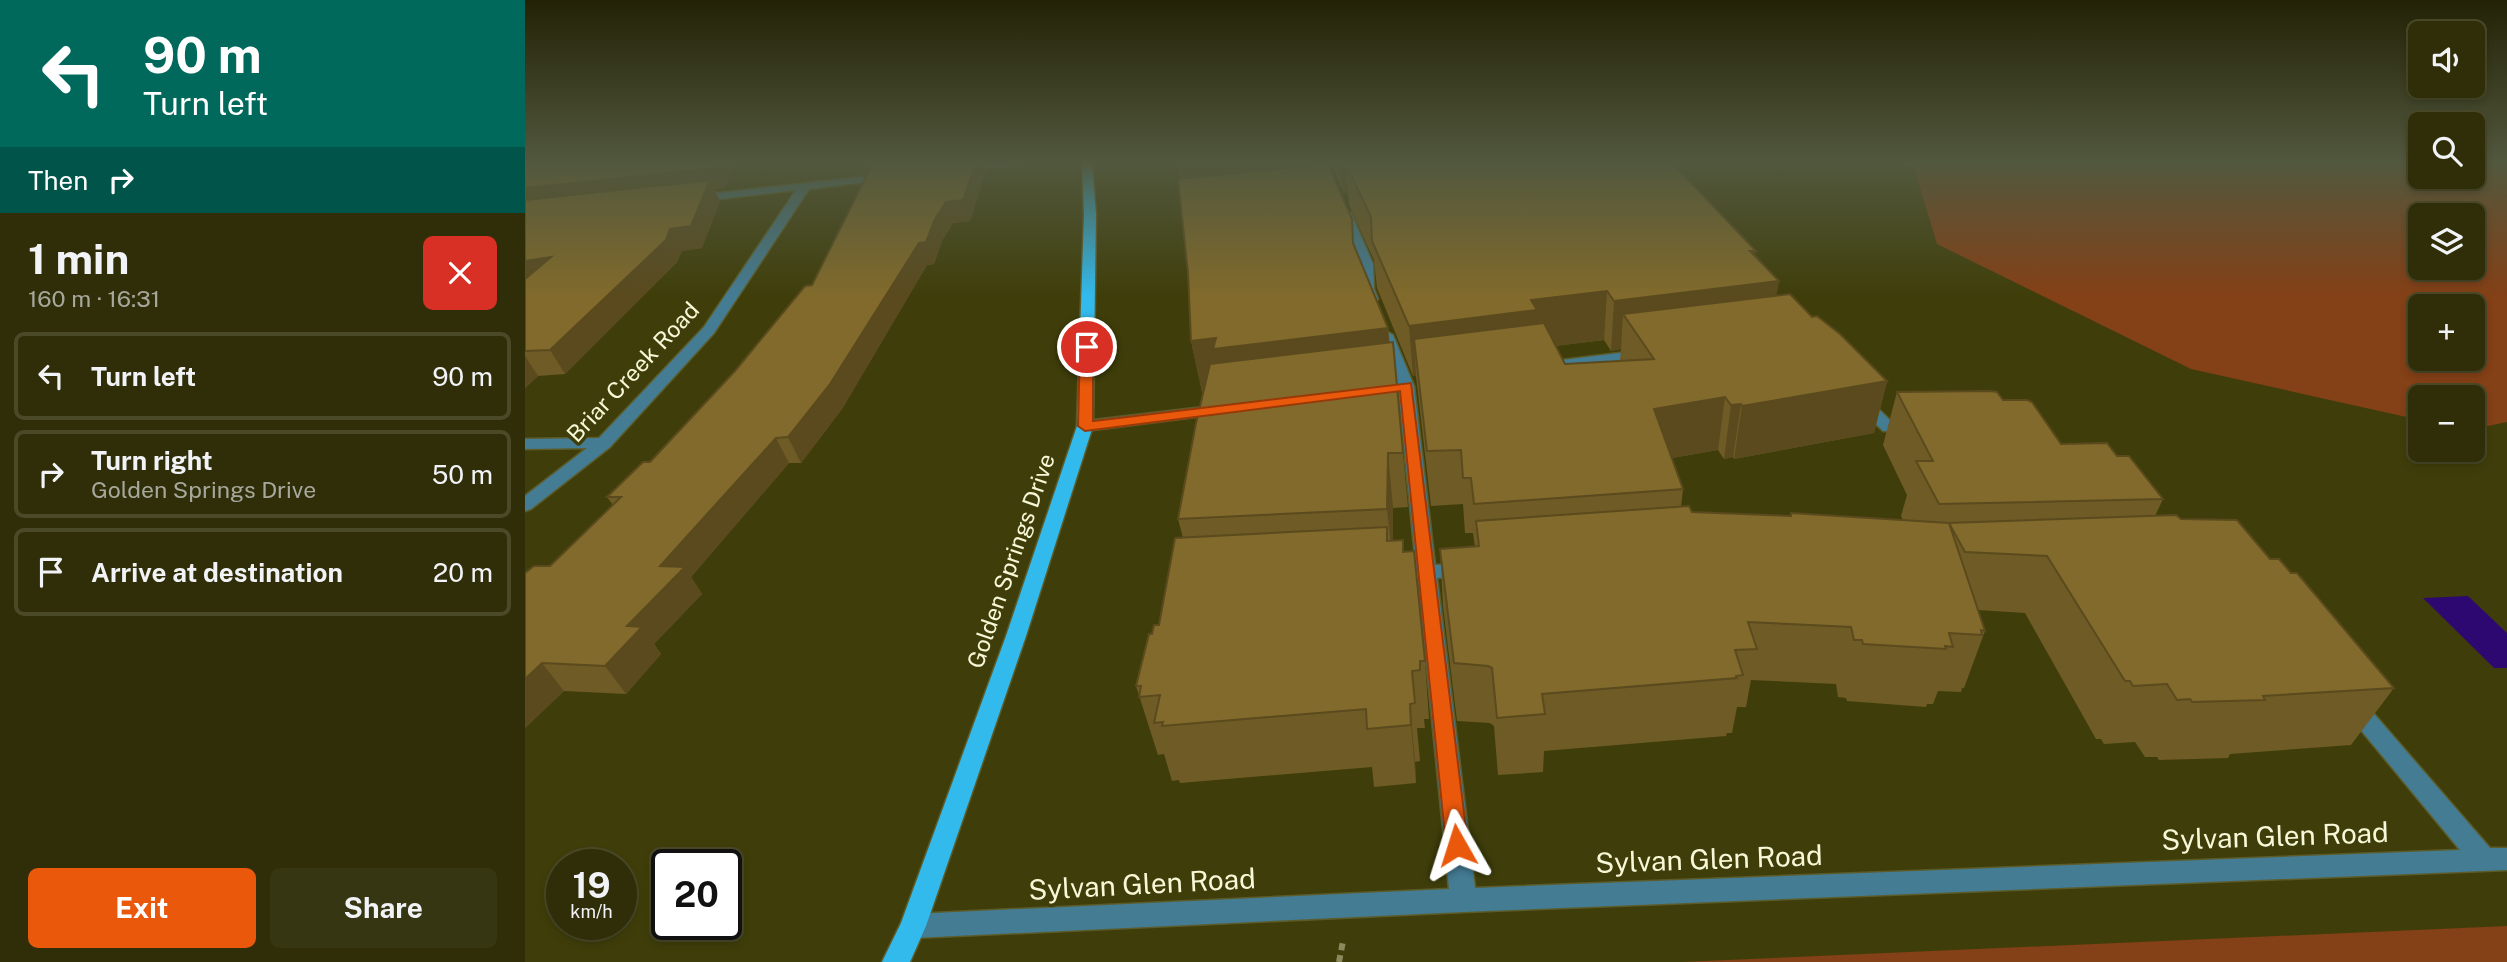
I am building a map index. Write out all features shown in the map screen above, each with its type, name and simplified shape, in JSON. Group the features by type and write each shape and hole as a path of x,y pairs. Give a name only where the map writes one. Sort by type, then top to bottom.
{"main road":[{"name":"Golden Springs Drive","path":"896,962 913,926 1016,636 1085,426 1090,207"}],"street":[{"name":"Briar Creek Road","path":"525,505 604,443 709,330 791,207"},
{"path":"1342,207 1366,264 1367,289 1407,386 1463,900"},
{"path":"1531,369 1656,352"},
{"path":"1851,390 1889,428"},
{"path":"1085,426 1232,408"},
{"path":"525,444 604,443"},
{"path":"1373,575 1481,568"},
{"path":"2339,688 2495,859"},
{"name":"Sylvan Glen Road","path":"913,926 1463,900 2495,859"}],"shaded area":[{"path":"1926,207 2408,207 2408,280 2485,280 2485,207 2507,207 2507,422 2485,427 2485,385 2408,385 2408,417 2191,369 1937,244"},
{"path":"2468,596 2507,633 2507,668 2494,668 2423,598"},
{"path":"2507,926 2507,962 1681,962"}],"building":[{"path":"525,207 699,207 691,226 670,229 666,240 550,350 525,351 525,279 551,257 525,261"},
{"path":"851,207 943,207 926,242 919,243 830,384 788,437 776,438 660,566 685,567 627,626 642,627 605,666 542,663 525,679 525,573 534,566 550,566 621,497 607,497 643,462 650,462 735,371 805,286 812,285"},
{"path":"1181,207 1347,207 1352,219 1353,243 1388,328 1213,349 1216,338 1191,341"},
{"path":"1366,207 1714,207 1756,251 1750,251 1779,281 1614,301 1607,291 1531,300 1537,310 1409,326 1372,241 1371,217"},
{"path":"1790,294 1812,317 1817,316 1840,334 1887,381 1742,406 1731,405 1725,397 1654,409 1683,489 1474,504 1471,478 1463,478 1461,450 1427,451 1414,339 1544,323 1565,364 1654,359 1623,314"},
{"path":"1393,342 1403,453 1388,453 1387,509 1178,519 1210,364"},
{"path":"1897,392 1997,392 2003,400 2032,402 2061,444 2107,443 2117,456 2129,456 2163,499 1939,504 1916,461 1933,461"},
{"path":"1689,506 1692,512 1791,516 1791,513 1949,523 1985,631 1981,630 1982,635 1949,633 1953,647 1945,646 1946,649 1863,644 1862,640 1854,640 1851,627 1748,622 1757,649 1735,650 1743,675 1736,676 1737,678 1542,694 1545,714 1497,718 1492,668 1454,663 1440,549 1479,546 1476,521"},
{"path":"2176,515 2181,519 2237,520 2270,559 2279,559 2291,573 2297,573 2394,688 2263,696 2265,700 2192,702 2190,699 2177,700 2167,684 2133,686 2130,681 2125,681 2047,556 1965,552 1949,523"},
{"path":"1387,527 1387,541 1403,540 1403,552 1414,551 1425,661 1420,661 1420,670 1412,671 1415,703 1410,704 1411,725 1367,729 1366,709 1162,726 1163,722 1154,723 1160,695 1139,697 1141,686 1136,686 1149,634 1152,634 1154,625 1159,625 1175,538"}],"route":[{"path":"1087,347 1085,426 1406,386 1457,845"}]}
